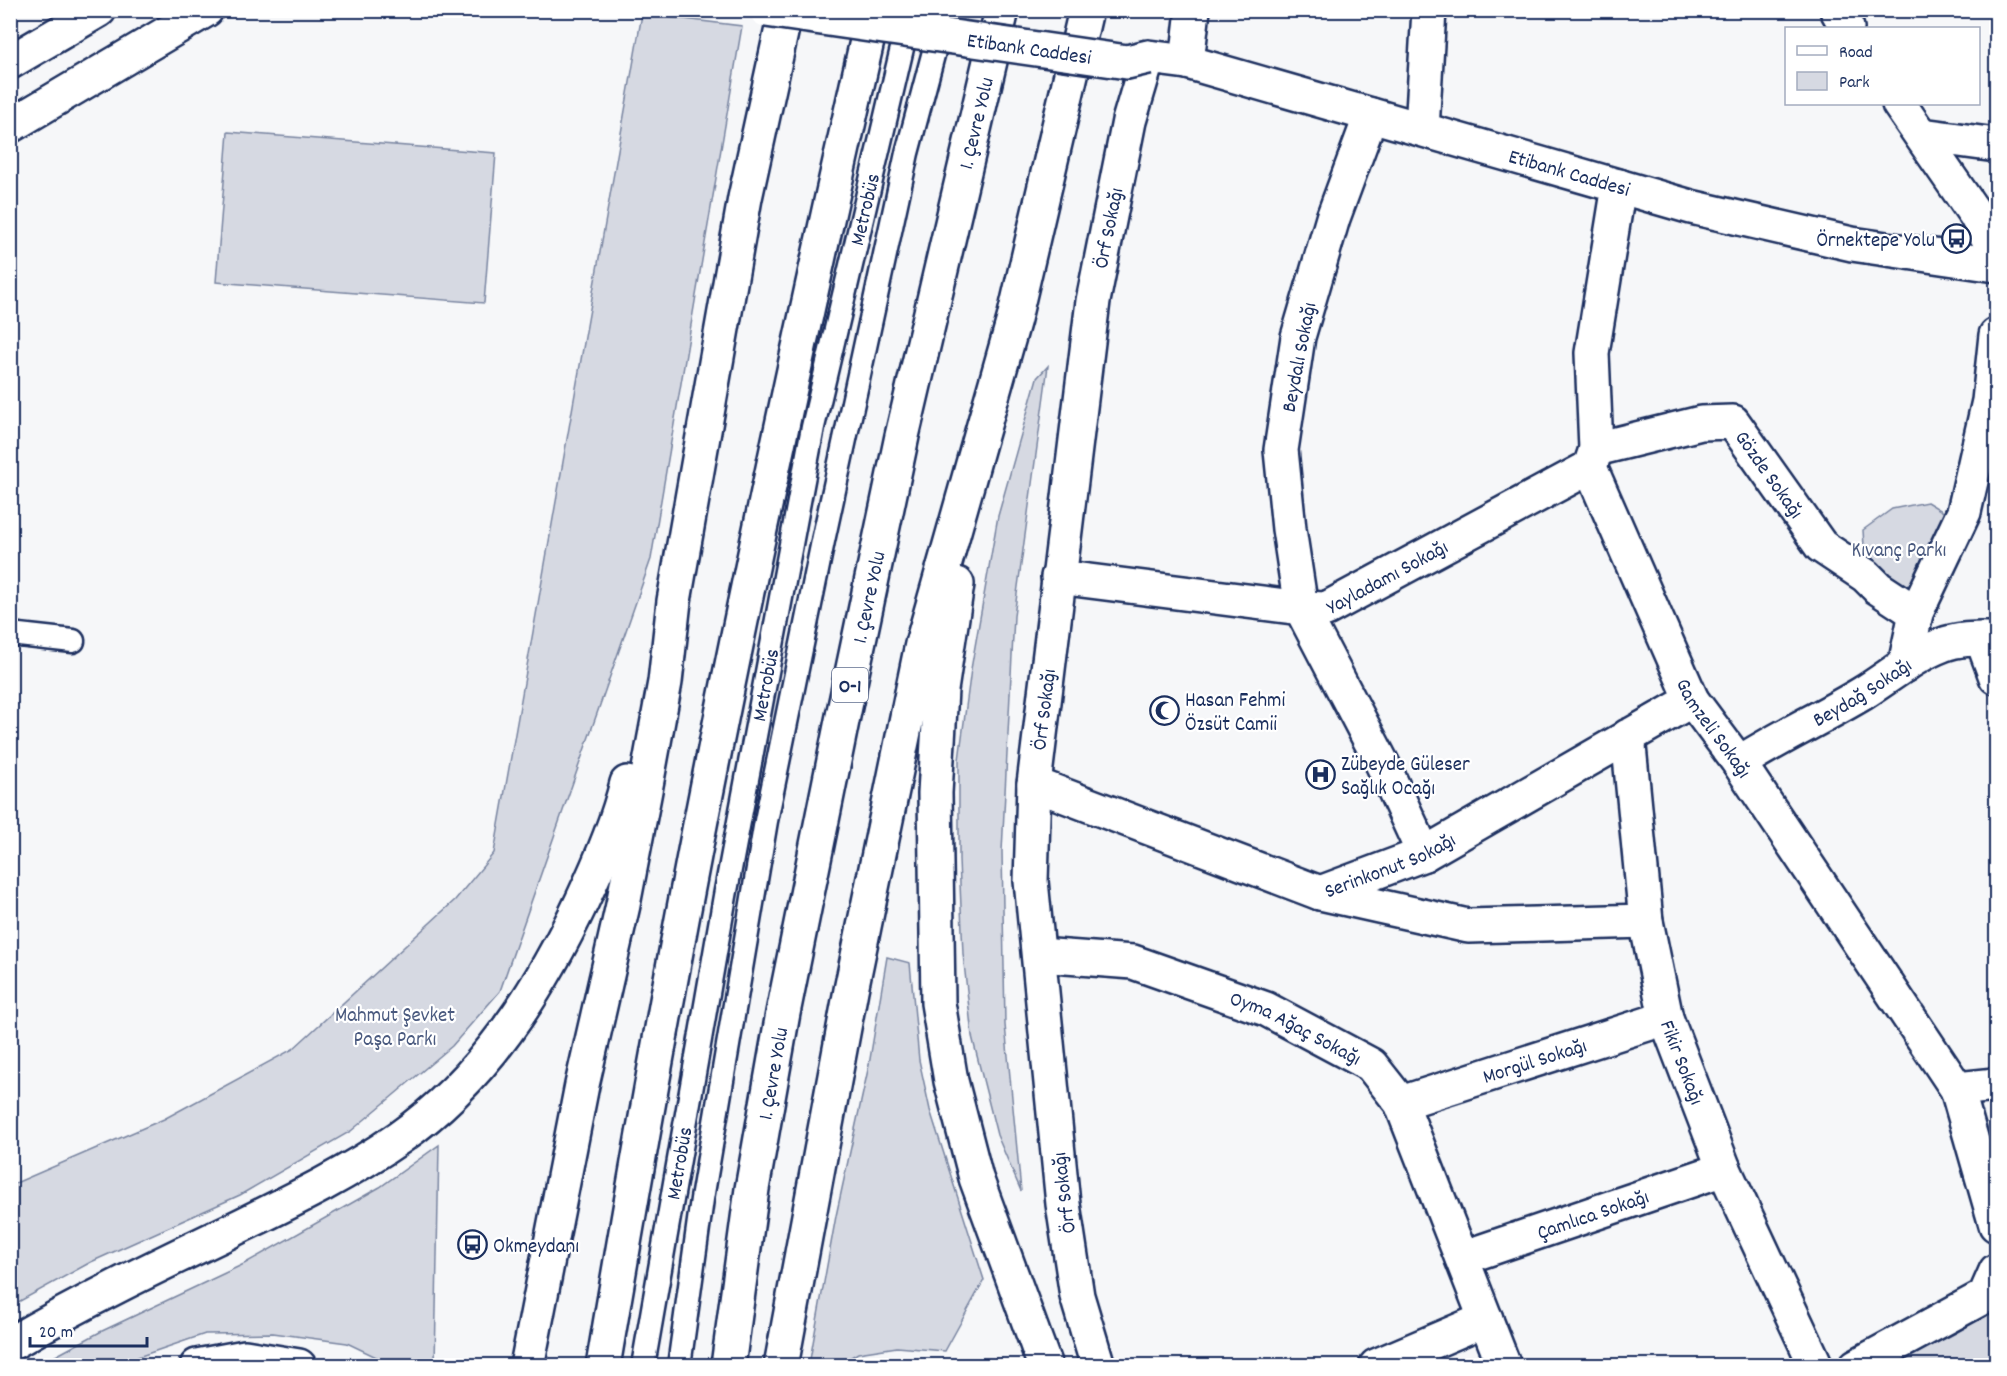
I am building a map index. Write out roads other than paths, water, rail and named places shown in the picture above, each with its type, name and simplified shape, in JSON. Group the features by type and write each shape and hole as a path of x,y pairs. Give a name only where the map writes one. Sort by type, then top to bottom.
{"main road":[{"path":"10,62 99,10"},
{"path":"10,126 206,10"},
{"name":"Etibank Caddesi","path":"766,10 1127,62 1148,57 1187,62 1691,207 1851,244 1996,265"},
{"path":"527,1365 582,1085 647,780 665,682 674,601 745,198 786,10"},
{"path":"603,1365 648,1097 712,764 802,331 874,10"},
{"name":"Etibank Caddesi","path":"909,10 1129,45 1148,57"},
{"name":"1. Çevre Yolu","path":"728,1365 752,1190 843,716 902,436 1002,10"},
{"path":"781,1365 851,990 922,644 1014,319 1086,10"},
{"path":"1187,62 1193,10"},
{"path":"1422,129 1429,10"},
{"path":"1837,10 1846,27"},
{"name":"Örf Sokağı","path":"1098,1365 1077,1296 1063,1204 1031,881 1034,784 1093,301 1129,121 1148,57"},
{"path":"1900,105 1975,214 1996,253"},
{"name":"Beydalı Sokağı","path":"1301,608 1281,450 1298,337 1333,218 1371,115"},
{"path":"1922,135 1996,145"},
{"name":"Gamzeli Sokağı","path":"1619,186 1592,353 1593,458 1692,700 1738,763 1957,1089 1996,1225"},
{"name":"Beydağ Sokağı","path":"1738,763 1862,693 1905,665 1916,613 1964,512 1989,401 1996,335"},
{"name":"Gözde Sokağı","path":"1593,458 1701,423 1733,422 1821,546 1916,613"},
{"name":"Yayladamı Sokağı","path":"1058,577 1301,608 1326,609 1593,458"},
{"path":"956,528 957,585 941,690 935,793 938,1003 951,1081 976,1178 1045,1365"},
{"path":"10,1344 67,1311 301,1196 352,1168 400,1138 447,1099 487,1056 521,1014 556,955 595,874 620,813 674,601"},
{"path":"1301,608 1383,765 1424,854"},
{"path":"1905,665 1943,644 1989,639 1996,678"},
{"name":"Serinkonut Sokağı","path":"1034,784 1320,893 1424,854 1692,700"},
{"name":"Fikir Sokağı","path":"1628,736 1646,921 1666,1018 1724,1169 1816,1365"},
{"path":"1320,893 1468,926 1646,921"},
{"name":"Oyma Ağaç Sokağı","path":"1039,956 1133,962 1266,1009 1371,1065 1401,1103 1504,1365"},
{"name":"Morgül Sokağı","path":"1401,1103 1666,1018"},
{"path":"1957,1089 1996,1085"},
{"name":"Çamlıca Sokağı","path":"1462,1258 1724,1169"},
{"path":"1856,1365 1985,1296 1996,1271"},
{"path":"1376,1365 1486,1319"},
{"path":"197,1365 245,1357 299,1365"}],"lane":[{"name":"Metrobüs","path":"643,1365 723,908 811,438 909,10"},
{"name":"Metrobüs","path":"679,1365 702,1199 766,821 825,530 907,153 945,10"},
{"path":"10,634 73,640"}],"place":[{"name":"Örnektepe Yolu","path":"1956,239"},
{"name":"Hasan Fehmi Özsüt Camii","path":"1164,711"},
{"name":"Zübeyde Güleser Sağlık Ocağı","path":"1320,775"},
{"name":"Okmeydanı","path":"472,1245"}],"park label":[{"name":"Kıvanç Parkı","path":"1899,549"},
{"name":"Mahmut Şevket Paşa Parkı","path":"395,1026"}]}
